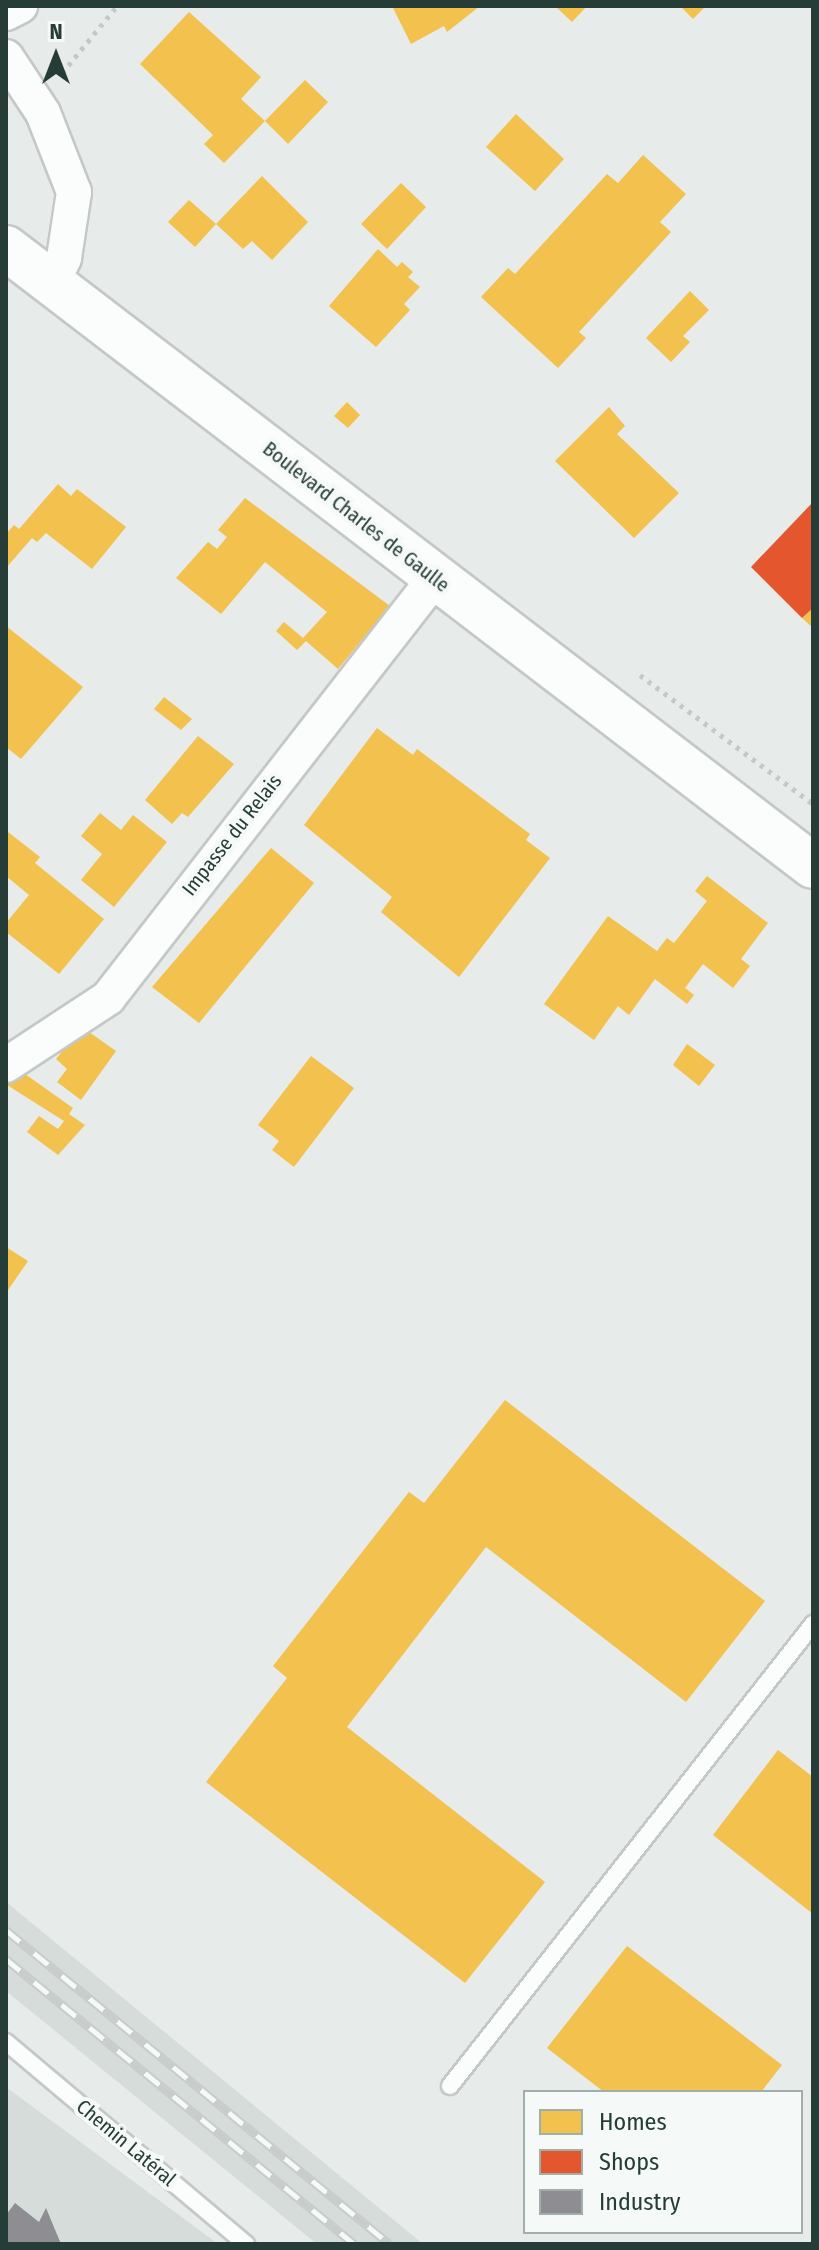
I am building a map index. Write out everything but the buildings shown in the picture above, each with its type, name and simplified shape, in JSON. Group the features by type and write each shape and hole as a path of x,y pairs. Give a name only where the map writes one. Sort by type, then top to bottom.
{"main road":[{"name":"Boulevard Charles de Gaulle","path":"6,248 707,784 809,856"}],"street":[{"path":"6,13 20,6"},
{"path":"6,57 37,104 64,154 74,192 64,258 53,282"},
{"name":"Impasse du Relais","path":"6,1065 108,998 435,578"}],"lane":[{"path":"450,2086 813,1624"},
{"name":"Chemin Latéral","path":"6,2042 246,2244"}],"path":[{"path":"37,104 117,6"}],"shaded area":[{"path":"6,1902 423,2244 317,2244 6,1991"},
{"path":"6,2087 218,2244 6,2244"}],"railway":[{"path":"6,1930 389,2244"},
{"path":"6,1959 354,2244"}]}
